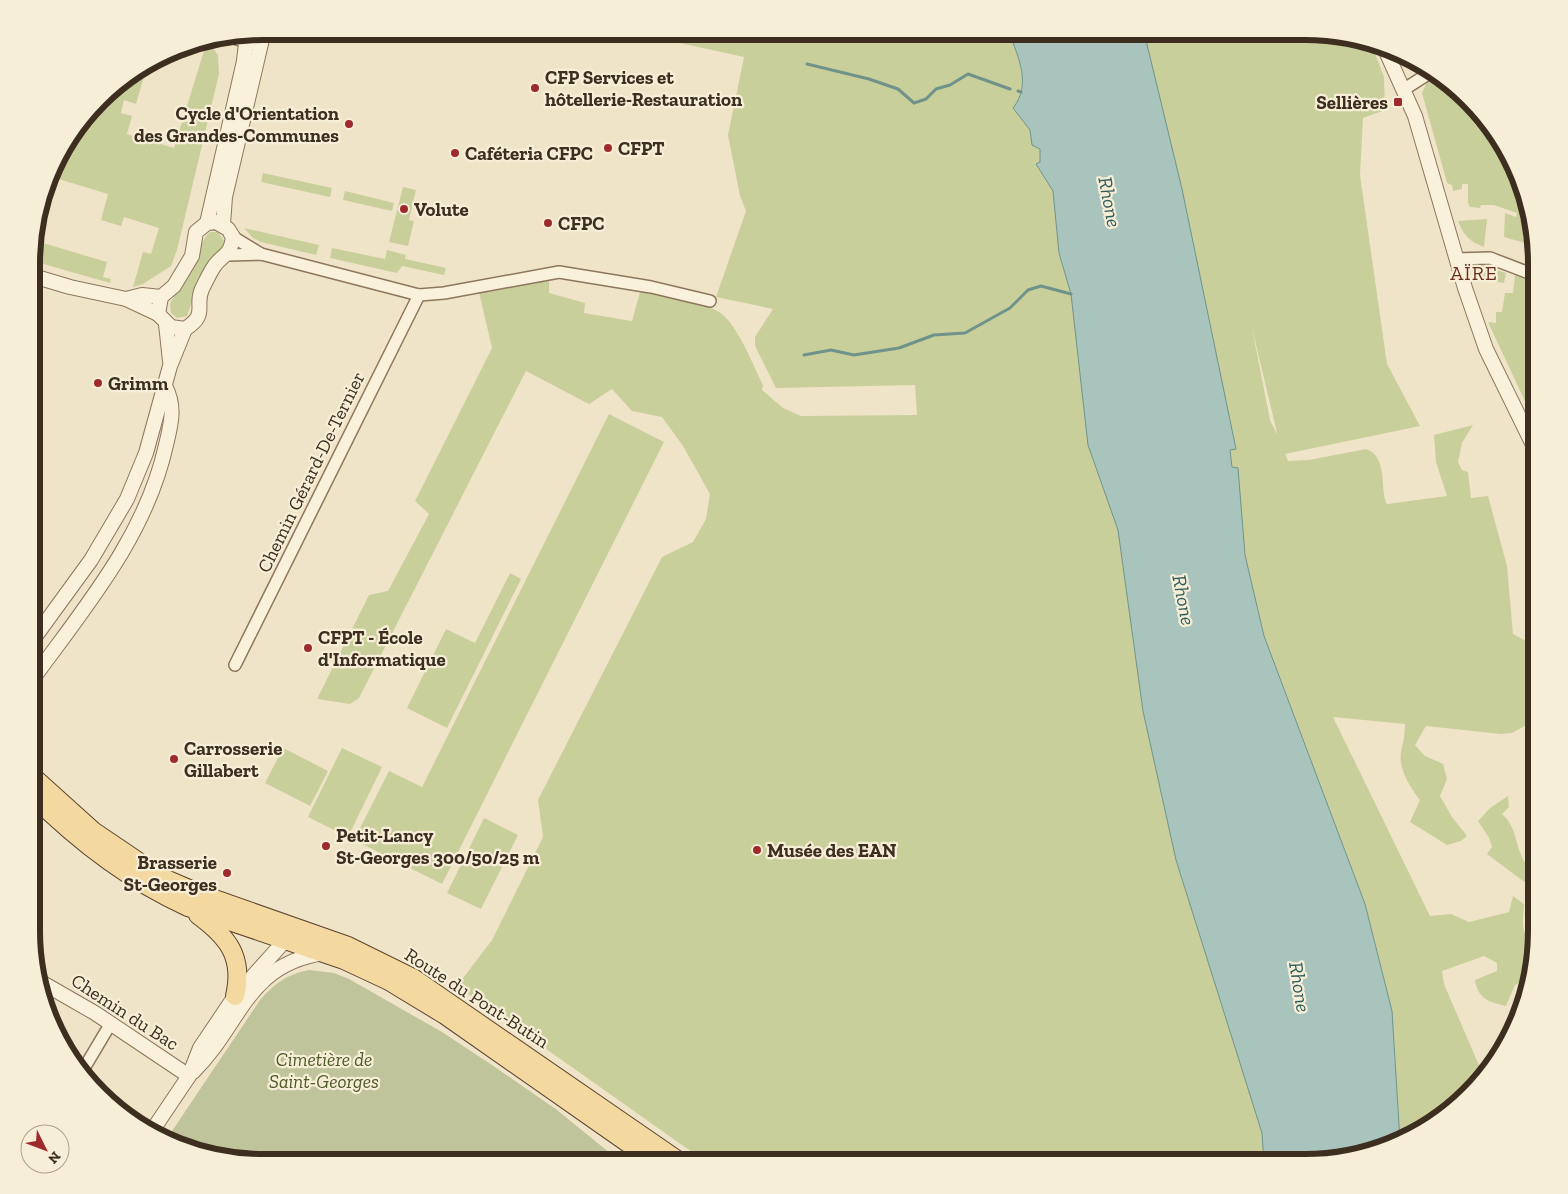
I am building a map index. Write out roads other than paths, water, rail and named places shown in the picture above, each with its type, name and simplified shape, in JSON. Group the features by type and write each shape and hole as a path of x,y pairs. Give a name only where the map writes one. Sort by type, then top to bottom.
{"main road":[{"path":"40,769 112,834 188,898 219,932 232,950 238,969 235,996"},
{"name":"Route du Pont-Butin","path":"40,783 106,840 161,877 188,898 287,940 326,953 367,970 414,995 640,1154"},
{"name":"Route du Pont-Butin","path":"40,803 66,827 111,862 152,888 302,930 364,953 422,983 668,1154"}],"street":[{"path":"170,366 162,319 161,297 180,279 192,256 196,232 207,222 244,61 246,40"},
{"path":"249,40 260,50"},
{"path":"223,224 225,197 262,40"},
{"path":"1388,56 1421,133 1457,259 1486,349 1528,435"},
{"path":"1403,90 1425,75"},
{"path":"207,222 223,224 233,237 261,254"},
{"path":"228,255 233,237"},
{"path":"40,630 76,582 113,526 146,453 170,366 185,329 199,315 200,292 216,264 228,255 261,254 419,295 444,293 559,272 651,287 710,301"},
{"path":"1457,259 1490,258 1528,273"},
{"path":"40,278 126,299 176,329 185,329"},
{"path":"126,299 142,295 161,297"},
{"name":"Chemin Gérard-De-Ternier","path":"236,665 419,295"},
{"path":"40,669 112,570 141,519 159,474 171,424 172,406 164,386"},
{"path":"189,1076 200,1048 235,996 287,940 302,930"},
{"path":"155,1126 189,1076 210,1056 249,996 263,980 291,962 326,953"},
{"name":"Chemin du Bac","path":"47,986 111,1023 189,1076"},
{"path":"85,1066 111,1023"}],"water":[{"name":"Rhone","path":"1012,40 1146,40 1182,189 1236,449 1230,450 1232,467 1238,468 1245,555 1264,636 1365,904 1392,1011 1400,1133 1377,1142 1349,1150 1320,1154 1263,1154 1262,1133 1176,860 1143,711 1118,530 1088,445 1071,294 1059,253 1053,191 1036,164 1040,162 1040,149 1032,145 1030,130 1013,108 1022,90 1019,61"}],"waterway":[{"path":"807,64 869,79 898,89 914,103 926,99 936,89 950,85 968,74 1010,89"},
{"path":"804,355 831,350 854,355 899,348 934,335 965,333 1010,308 1028,290 1041,286 1071,294"}],"place":[{"name":"CFP Services et hôtellerie-Restauration","path":"535,88"},
{"name":"Sellières","path":"1398,102"},
{"name":"Cycle d'Orientation des Grandes-Communes","path":"349,124"},
{"name":"CFPT","path":"608,148"},
{"name":"Caféteria CFPC","path":"455,153"},
{"name":"Volute","path":"404,209"},
{"name":"CFPC","path":"548,223"},
{"name":"Grimm","path":"98,383"},
{"name":"CFPT - École d'Informatique","path":"308,648"},
{"name":"Carrosserie Gillabert","path":"174,759"},
{"name":"Petit-Lancy St-Georges 300/50/25 m","path":"326,846"},
{"name":"Musée des EAN","path":"757,850"},
{"name":"Brasserie St-Georges","path":"227,873"}],"district":[{"name":"AÏRE","path":"1474,273"}],"park label":[{"name":"Cimetière de Saint-Georges","path":"324,1070"}]}
